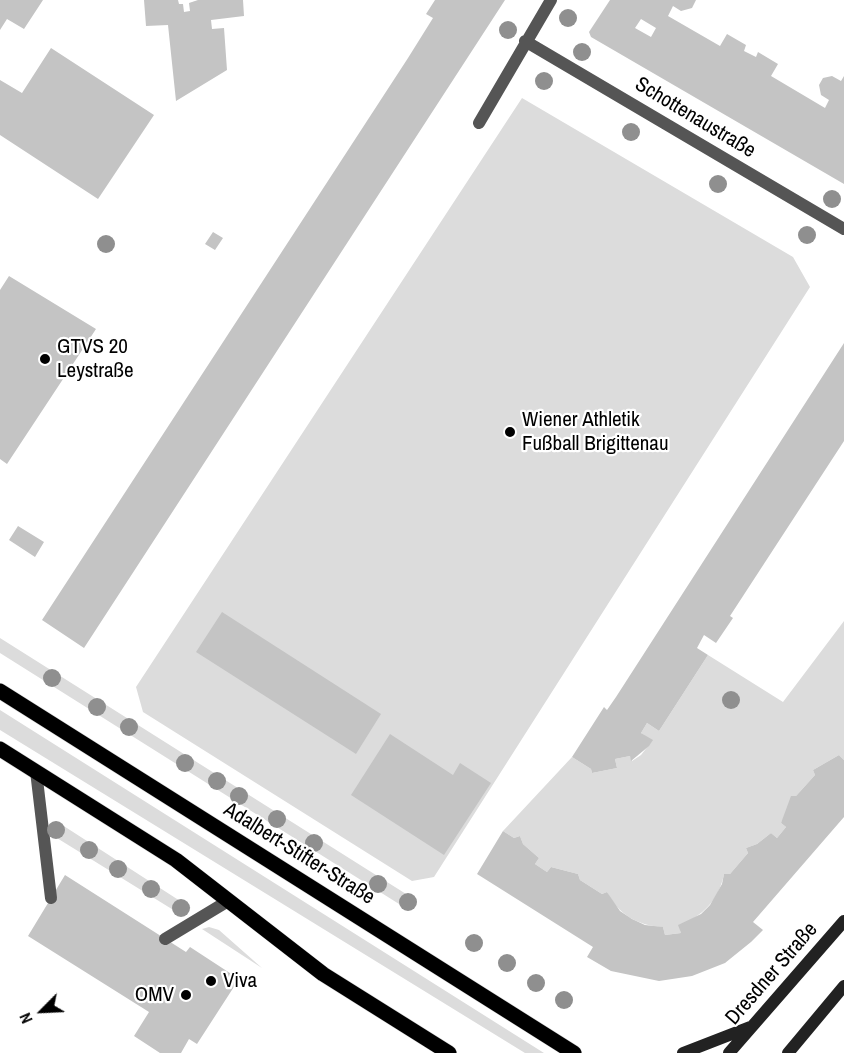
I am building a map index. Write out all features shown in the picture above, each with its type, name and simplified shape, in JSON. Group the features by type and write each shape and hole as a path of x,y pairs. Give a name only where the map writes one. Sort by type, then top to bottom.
{"main road":[{"name":"Adalbert-Stifter-Straße","path":"0,691 574,1053"},
{"path":"0,749 176,860 323,974 449,1053"},
{"name":"Dresdner Straße","path":"729,1053 844,921"},
{"path":"788,1053 844,986"},
{"path":"683,1053 752,1027"}],"street":[{"path":"479,123 551,0"},
{"name":"Schottenaustraße","path":"525,41 844,229"},
{"path":"36,771 51,898"},
{"path":"165,939 228,901"}],"shaded area":[{"name":"Wiener Athletik Fußball Brigittenau","path":"522,98 793,257 810,287 434,877 412,881 143,712 136,687"},
{"path":"844,621 844,760 839,755 813,770 815,775 796,796 781,823 786,827 777,838 771,833 757,844 746,848 748,853 730,874 724,874 718,892 708,906 695,917 679,925 681,933 665,935 663,927 645,924 630,917 617,907 607,892 602,894 580,880 578,874 551,867 547,872 535,864 539,858 523,844 520,836 514,838 503,831 572,757 591,769 592,773 617,768 615,759 630,756 632,761 641,755 652,741 641,733 647,723 659,731 708,655 783,702"},
{"path":"0,638 414,899 407,909 0,653"},
{"path":"0,710 544,1053 525,1053 0,730"},
{"path":"56,821 191,908 175,911 52,835 52,823"},
{"path":"209,927 219,930 262,968 202,929"}],"building":[{"path":"0,0 43,0 24,29 7,19 0,30"},
{"path":"144,0 178,0 179,4 183,4 184,12 190,11 189,3 198,0 243,0 244,16 211,20 212,29 224,28 227,70 176,101 168,25 146,26"},
{"path":"435,0 505,0 84,648 42,620 408,58 433,18 426,14"},
{"path":"610,0 696,0 692,8 681,11 673,6 668,16 720,46 727,34 746,45 744,51 756,57 758,52 778,64 771,76 825,108 829,100 821,95 819,85 823,78 832,76 841,81 844,76 844,184 591,37 589,32","holes":["641,19 656,28 651,37 635,28"]},
{"path":"51,48 154,115 98,199 0,135 0,80 22,93"},
{"path":"213,232 223,238 215,250 205,244"},
{"path":"9,276 96,329 7,464 0,459 0,290"},
{"path":"844,343 844,441 730,616 733,618 716,643 704,635 697,648 708,655 659,731 647,723 641,733 653,740 649,746 631,761 630,756 615,759 617,768 592,773 591,769 572,757 604,707 607,710 616,697"},
{"path":"18,526 44,542 35,557 9,540"},
{"path":"222,612 381,714 356,754 196,652"},
{"path":"390,734 453,775 460,763 491,783 444,855 351,795"},
{"path":"839,755 844,760 844,817 753,922 763,930 725,963 692,976 659,981 611,971 587,957 593,947 477,874 503,831 514,838 520,836 523,844 539,858 535,864 547,872 551,867 578,874 580,880 602,894 607,892 620,911 632,919 645,925 663,927 665,935 681,933 678,925 701,914 710,905 722,884 724,874 730,874 748,853 746,848 757,844 771,833 777,838 786,827 781,823 791,796 796,796 815,775 813,770"},
{"path":"65,875 186,952 190,947 239,979 197,1044 189,1039 181,1053 160,1053 134,1036 149,1012 28,936"}],"place":[{"name":"GTVS 20 Leystraße","path":"45,359"},
{"name":"Wiener Athletik Fußball Brigittenau","path":"510,432"},
{"name":"Viva","path":"211,981"},
{"name":"OMV","path":"186,995"}]}
